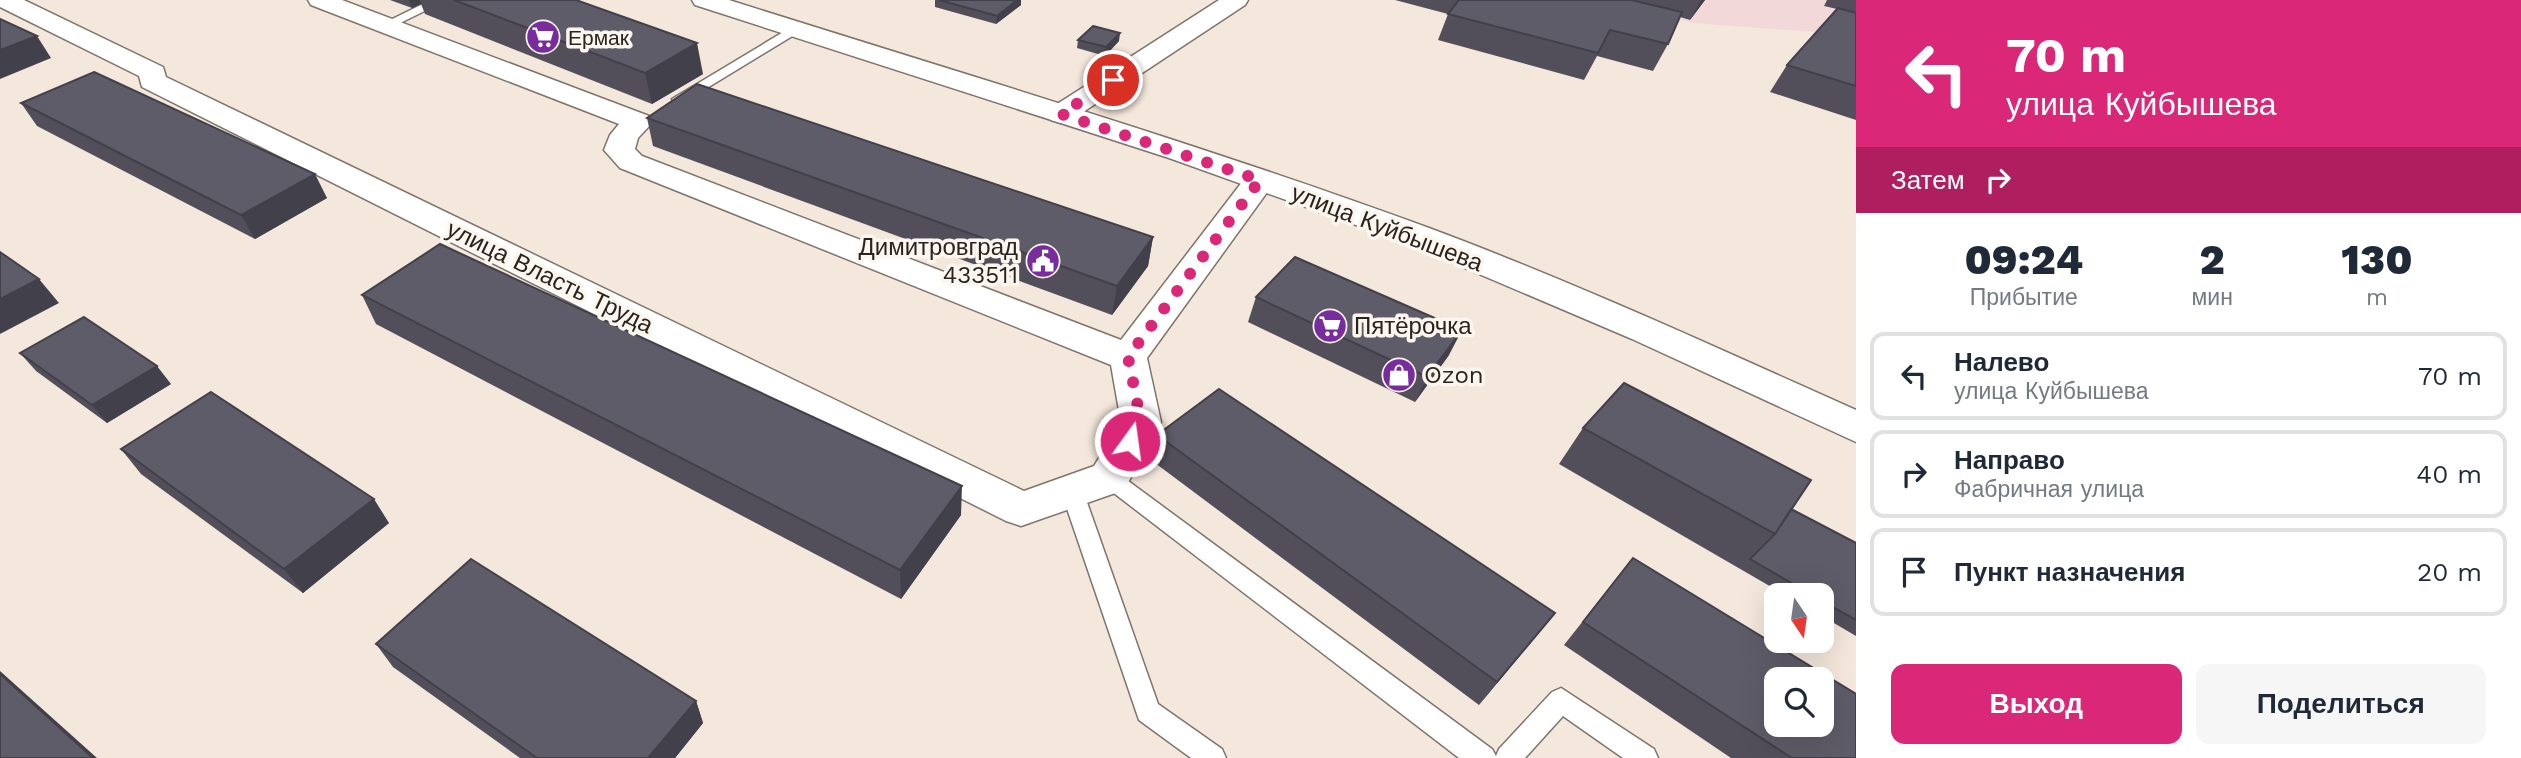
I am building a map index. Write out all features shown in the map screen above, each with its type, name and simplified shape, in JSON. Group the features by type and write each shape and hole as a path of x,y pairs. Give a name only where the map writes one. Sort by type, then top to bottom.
{"street":[{"name":"улица Власть Труда","path":"5,0 153,73 152,81 1021,509 1109,478"},
{"path":"320,0 644,119 625,135 619,150 631,162 1128,357"},
{"name":"улица Куйбышева","path":"704,0 1061,114 1418,236 1620,320 1856,427"},
{"path":"1061,114 1236,0"},
{"path":"1109,478 1141,422 1128,357 1260,180"}],"lane":[{"path":"386,25 441,0"},
{"path":"670,104 795,29"},
{"path":"1109,478 1483,758"},
{"path":"1072,491 1148,712 1213,758"},
{"path":"1508,758 1561,700 1645,758"}],"shaded area":[{"path":"1613,0 1856,0 1856,35 1693,23"}],"building":[{"path":"454,0 576,0 697,43 645,73"},
{"path":"939,0 1017,0 997,16"},
{"path":"1459,0 1631,0 1682,12 1668,44 1610,30 1598,53 1448,14"},
{"path":"1838,8 1856,13 1856,86 1787,65"},
{"path":"0,19 37,36 0,50"},
{"path":"1093,26 1120,33 1106,47 1078,40"},
{"path":"94,72 315,174 241,215 21,103"},
{"path":"697,84 1153,237 1117,286 647,118"},
{"path":"440,244 962,486 900,570 362,295"},
{"path":"0,252 39,279 0,299"},
{"path":"1295,257 1462,330 1427,377 1256,297"},
{"path":"84,317 157,366 92,405 20,353"},
{"path":"1624,383 1811,480 1775,534 1583,428"},
{"path":"1219,389 1555,613 1497,682 1157,435"},
{"path":"211,392 374,499 284,569 121,449"},
{"path":"1791,509 1856,543 1856,620 1834,608 1834,583 1791,583 1750,559 1775,534"},
{"path":"1633,558 1764,638 1764,653 1789,653 1812,667 1764,667 1764,737 1834,737 1834,681 1856,694 1856,758 1792,758 1583,622"},
{"path":"471,559 696,701 648,758 537,758 376,644"},
{"path":"0,674 93,758 0,758"}],"place":[{"name":"Ермак","path":"543,37"},
{"name":"Димитровград 433511","path":"1043,261"},
{"name":"Пятёрочка","path":"1330,326"},
{"name":"Ozon","path":"1399,375"}],"route":[{"path":"1113,80 1061,114 1260,180 1128,357 1141,422 1130,441"}]}
